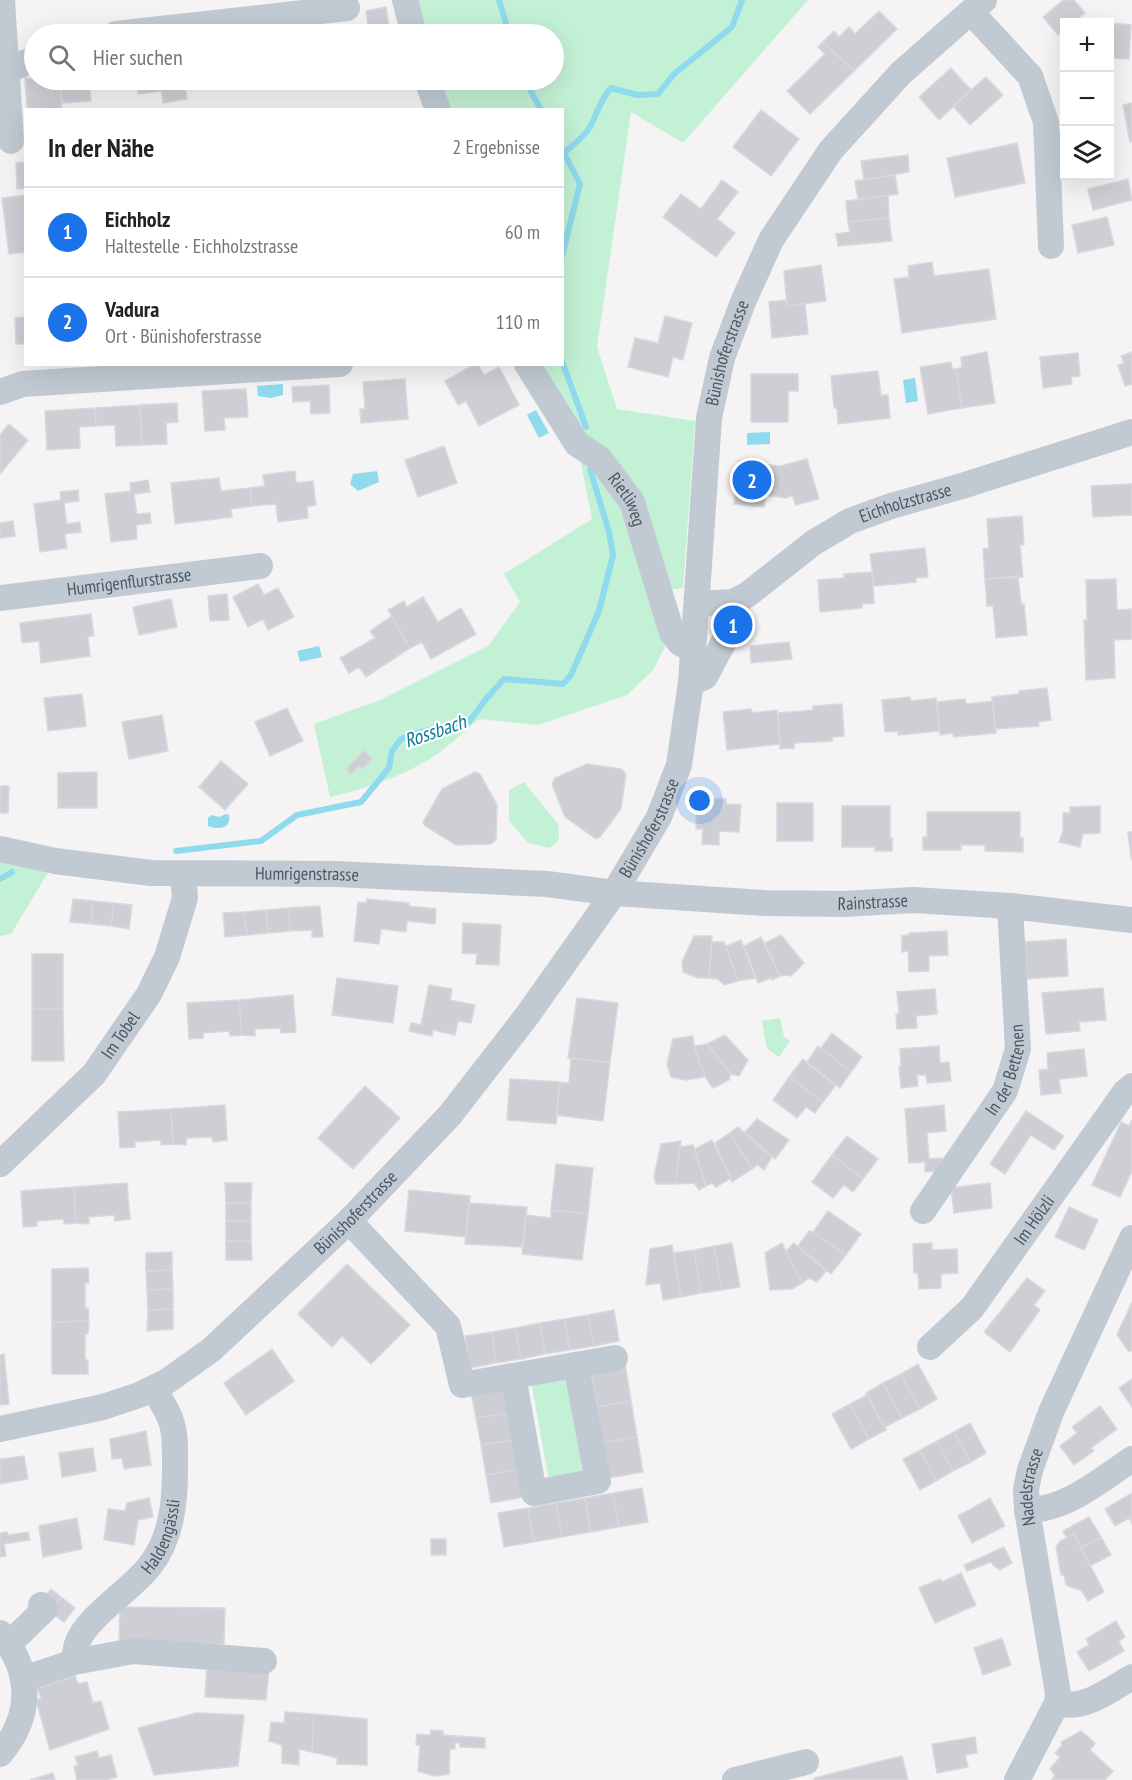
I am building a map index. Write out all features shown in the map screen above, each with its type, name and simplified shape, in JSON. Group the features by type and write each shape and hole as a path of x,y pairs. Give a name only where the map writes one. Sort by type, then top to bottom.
{"street":[{"path":"2,0 11,141"},
{"path":"405,0 411,24"},
{"name":"Bünishoferstrasse","path":"0,1430 103,1407 153,1389 211,1350 349,1221 450,1115 526,1017 614,893 659,817 679,765 698,679 694,650 710,418 722,358 742,302 771,240 831,150 901,73 977,6 1030,76 1046,122 1051,246"},
{"path":"205,24 347,8"},
{"path":"6,71 24,63"},
{"path":"431,90 437,108"},
{"path":"0,392 23,384 308,366"},
{"name":"Rietliweg","path":"528,366 577,444 600,459 632,502 672,633 680,643 694,650"},
{"name":"Eichholzstrasse","path":"697,603 733,602 764,584 813,543 850,521 891,506 1132,432"},
{"name":"Humrigenflurstrasse","path":"0,598 260,566"},
{"path":"698,679 738,615 733,602"},
{"name":"Humrigenstrasse","path":"0,849 55,861 151,873 336,873 547,884 614,893"},
{"name":"Im Tobel","path":"0,1164 94,1074 149,994 167,957 185,898 183,874"},
{"name":"Rainstrasse","path":"614,893 765,903 843,904 913,900 1010,906 1132,920"},
{"name":"In der Bettenen","path":"923,1210 1005,1091 1018,1049 1010,906"},
{"name":"Im Hölzli","path":"930,1347 972,1308 1125,1092 1132,1086"},
{"path":"349,1221 448,1326 462,1385 615,1358"},
{"name":"Nadelstrasse","path":"1017,1780 1057,1703 1058,1693 1055,1662 1042,1605 1027,1510 1026,1489 1030,1470 1051,1412 1132,1238"},
{"path":"513,1376 534,1492 597,1481 576,1365"},
{"name":"Haldengässli","path":"74,1662 77,1643 83,1634 100,1614 149,1567 167,1534 175,1491 175,1434 168,1412 153,1389"},
{"path":"1027,1510 1043,1510 1064,1501 1132,1459"},
{"path":"0,1754 16,1731 23,1711 23,1680 17,1656 5,1639 45,1609 41,1605"},
{"path":"23,1680 74,1662 133,1651 264,1661"},
{"path":"1057,1703 1067,1706 1084,1703 1132,1677"},
{"path":"735,1780 806,1762"}],"green space":[{"path":"405,0 808,0 683,143 631,112 597,347 617,409 695,421 683,588 658,591 672,633 653,670 627,695 538,725 479,719 443,750 412,769 372,785 330,797 314,724 380,700 488,646 520,602 504,574 592,519 577,444 528,366 564,366 564,108 438,108 431,90 564,90 564,24 411,24"},
{"path":"524,782 558,824 559,840 550,848 528,843 509,821 509,790"},
{"path":"0,849 55,861 11,934 0,936"},
{"path":"780,1018 784,1037 790,1041 779,1057 767,1049 762,1021"},
{"path":"568,1375 585,1474 549,1481 531,1381"}],"water":[{"path":"915,378 918,401 906,403 903,380"},
{"path":"283,384 283,395 271,398 258,396 257,386"},
{"path":"536,410 549,433 539,438 527,415"},
{"path":"770,432 770,444 747,445 747,433"},
{"path":"377,471 379,482 358,491 350,484 353,474"},
{"path":"319,646 322,657 300,662 297,651"},
{"path":"212,815 219,817 229,815 229,820 226,826 216,828 208,826 208,818"}],"building":[{"path":"1063,0 1074,0 1085,13 1078,18 1060,18 1058,35 1043,17"},
{"path":"386,7 389,24 368,24 366,11"},
{"path":"879,11 897,29 854,71 823,42 834,31 839,37 849,27 855,34"},
{"path":"1114,23 1131,25 1129,59 1114,58"},
{"path":"823,42 854,71 810,114 787,91 825,54 818,47"},
{"path":"951,68 971,90 939,120 919,97"},
{"path":"986,77 1003,95 970,125 953,106"},
{"path":"26,90 61,90 62,108 27,108"},
{"path":"61,90 90,90 91,101 62,103"},
{"path":"137,90 161,90 161,91 138,94"},
{"path":"161,90 186,90 187,99 163,103"},
{"path":"1132,103 1132,141 1130,142 1123,105"},
{"path":"761,110 799,139 771,176 733,147"},
{"path":"1060,130 1060,152 1056,131"},
{"path":"1017,143 1025,183 955,197 947,158"},
{"path":"908,155 909,172 864,180 861,161"},
{"path":"24,162 24,188 17,189 16,163"},
{"path":"895,175 898,194 858,200 855,181"},
{"path":"1128,179 1132,200 1093,210 1088,189"},
{"path":"722,180 738,192 717,219 735,233 716,257 663,217 681,194 701,209"},
{"path":"24,195 24,252 9,254 2,198"},
{"path":"888,196 889,218 848,222 846,201"},
{"path":"1107,217 1114,245 1078,253 1072,225"},
{"path":"889,218 892,241 838,246 836,234 850,232 848,222"},
{"path":"932,262 934,276 989,269 996,319 902,333 894,279 909,277 908,266"},
{"path":"821,265 826,301 787,306 784,271"},
{"path":"786,300 787,306 805,304 808,334 772,338 769,302"},
{"path":"665,316 692,323 683,360 673,357 668,377 628,367 635,338 658,343"},
{"path":"24,317 24,344 16,344 15,318"},
{"path":"987,352 995,403 962,408 956,369 962,367 961,357"},
{"path":"1132,352 1132,384 1125,386 1118,365 1124,363 1121,356"},
{"path":"1078,353 1080,376 1071,377 1072,384 1043,388 1040,357"},
{"path":"951,362 952,369 956,369 962,408 928,414 920,367"},
{"path":"471,366 479,366 484,375 499,367 519,405 479,426 466,401 458,405 445,381"},
{"path":"878,371 881,395 888,395 890,418 838,424 831,376"},
{"path":"751,374 798,374 798,391 788,391 788,422 751,422"},
{"path":"405,379 408,419 361,423 360,409 365,409 363,382"},
{"path":"329,385 330,413 311,414 310,401 293,402 292,387"},
{"path":"246,389 248,417 224,418 225,430 205,431 202,391"},
{"path":"177,403 178,422 166,423 167,444 142,445 140,405"},
{"path":"140,405 142,445 116,446 115,425 96,426 95,408"},
{"path":"95,408 96,426 79,427 80,448 47,450 45,411"},
{"path":"9,424 28,440 0,474 0,435"},
{"path":"444,446 457,483 418,497 405,460"},
{"path":"807,459 819,499 796,505 792,495 786,498 766,495 769,465 780,466"},
{"path":"739,461 769,465 764,507 734,504"},
{"path":"295,471 296,483 313,481 316,505 307,507 308,518 278,522 276,504 252,506 250,488 265,486 263,475"},
{"path":"219,478 221,491 250,488 252,506 231,509 232,517 175,524 171,483"},
{"path":"148,480 150,492 134,494 137,514 150,513 151,523 136,525 137,539 111,542 105,494 131,491 130,483"},
{"path":"1132,484 1132,515 1093,517 1091,486"},
{"path":"78,490 79,501 64,503 67,524 80,522 81,532 65,534 67,548 40,552 34,504 61,500 60,492"},
{"path":"1022,516 1024,545 1020,545 1023,577 985,579 983,549 989,548 987,519"},
{"path":"13,521 15,536 0,538 0,523"},
{"path":"925,548 928,577 916,578 916,582 874,586 870,554"},
{"path":"872,572 874,603 862,604 862,608 820,612 818,580 844,578 844,574"},
{"path":"1018,576 1027,635 996,638 993,606 987,606 985,579"},
{"path":"1116,579 1117,610 1132,609 1132,639 1114,640 1115,678 1086,680 1084,620 1087,620 1086,580"},
{"path":"258,584 264,595 278,588 294,617 268,630 263,619 248,627 233,597"},
{"path":"227,594 229,620 210,621 208,596"},
{"path":"423,597 438,622 461,608 476,634 431,659 422,642 410,648 388,610 404,601 407,607"},
{"path":"171,599 177,627 139,635 133,607"},
{"path":"91,614 94,636 88,636 90,656 41,663 39,641 22,643 20,623"},
{"path":"392,616 410,648 366,677 359,667 349,673 340,658 375,638 370,631"},
{"path":"789,642 792,659 751,663 750,646"},
{"path":"1047,688 1051,720 1038,722 1039,726 995,729 992,697"},
{"path":"82,694 86,726 48,731 44,698"},
{"path":"910,697 911,701 936,698 940,731 898,735 898,731 885,732 882,700"},
{"path":"965,699 966,704 993,701 996,733 954,737 953,733 940,735 937,702"},
{"path":"842,704 844,736 832,737 832,741 794,743 794,748 780,749 778,713 813,710 813,706"},
{"path":"287,708 303,741 270,756 255,722"},
{"path":"751,709 752,713 777,710 780,744 727,750 723,712"},
{"path":"162,715 168,751 129,759 122,722"},
{"path":"364,750 372,759 362,769 359,766 351,774 346,769"},
{"path":"221,761 248,784 225,810 199,787"},
{"path":"587,764 621,769 626,774 621,809 596,839 565,817 552,784 555,778"},
{"path":"97,772 97,808 58,808 58,773"},
{"path":"475,772 480,774 497,805 496,840 491,844 456,845 425,826 423,822 442,789"},
{"path":"0,786 9,786 8,813 0,813"},
{"path":"697,798 726,799 726,804 741,805 739,832 719,831 719,845 702,844 703,829 696,829"},
{"path":"777,803 813,803 813,841 777,841"},
{"path":"842,806 890,806 892,851 875,851 875,847 842,847"},
{"path":"1100,806 1100,833 1083,834 1080,847 1059,842 1063,831 1063,813 1070,813 1070,807"},
{"path":"927,812 1020,812 1020,838 1023,838 1023,852 985,851 985,845 961,845 961,850 923,850 923,837 927,837"},
{"path":"1128,832 1132,832 1132,859 1131,859"},
{"path":"73,899 93,901 91,924 70,922"},
{"path":"367,899 409,903 409,906 436,909 435,924 407,921 406,932 381,929 379,944 354,941 358,902 366,903"},
{"path":"93,901 114,903 111,926 91,924"},
{"path":"114,903 132,905 129,929 111,926"},
{"path":"320,906 323,937 312,937 312,930 290,931 289,908"},
{"path":"289,908 290,931 268,933 266,910"},
{"path":"266,910 268,933 247,935 244,912"},
{"path":"244,912 247,935 225,937 223,913"},
{"path":"463,923 501,925 499,965 476,964 477,954 462,953"},
{"path":"947,931 948,955 929,956 929,971 909,972 908,951 902,952 902,936 909,935 909,933"},
{"path":"781,935 804,963 791,976 780,976 765,943"},
{"path":"694,936 712,936 709,978 698,978 683,972 682,962"},
{"path":"761,937 780,976 758,983 744,946"},
{"path":"1066,939 1068,976 1027,979 1025,942"},
{"path":"741,940 755,978 738,981 726,946"},
{"path":"712,942 724,942 738,981 724,985 718,979 709,978"},
{"path":"32,954 63,954 63,1009 32,1009"},
{"path":"337,978 398,986 393,1023 332,1015"},
{"path":"429,985 452,989 450,1000 475,1005 471,1023 458,1021 455,1035 433,1030 432,1036 409,1031 411,1023 421,1025"},
{"path":"1103,988 1106,1020 1079,1022 1080,1031 1046,1034 1042,993"},
{"path":"935,989 937,1014 916,1016 917,1028 897,1029 896,1014 899,1014 897,992"},
{"path":"293,995 296,1032 281,1033 280,1028 255,1029 255,1036 242,1035 239,1000"},
{"path":"577,998 618,1003 610,1063 568,1058"},
{"path":"239,1000 242,1035 230,1036 229,1031 203,1033 203,1038 189,1039 187,1003"},
{"path":"32,1009 63,1009 64,1061 32,1061"},
{"path":"832,1033 862,1057 851,1072 821,1048"},
{"path":"725,1035 748,1060 739,1076 731,1074 707,1044"},
{"path":"693,1036 694,1046 705,1077 686,1080 671,1077 667,1064 673,1039"},
{"path":"707,1044 731,1074 729,1080 713,1088 705,1077 694,1046"},
{"path":"818,1046 851,1072 840,1088 806,1063"},
{"path":"939,1046 940,1063 949,1062 951,1081 927,1083 926,1075 917,1075 918,1086 901,1088 900,1049"},
{"path":"1084,1049 1087,1076 1059,1079 1061,1093 1041,1095 1039,1070 1048,1069 1047,1053"},
{"path":"571,1058 610,1063 603,1121 556,1115 560,1082 569,1083"},
{"path":"803,1059 836,1085 823,1102 789,1077"},
{"path":"789,1077 823,1102 815,1113 806,1107 797,1118 773,1100"},
{"path":"510,1079 560,1082 556,1124 507,1120"},
{"path":"365,1086 400,1118 353,1169 318,1138"},
{"path":"225,1105 227,1140 213,1142 212,1137 187,1138 186,1145 173,1144 171,1109"},
{"path":"944,1105 946,1131 927,1133 929,1159 942,1158 943,1171 925,1172 925,1162 909,1163 905,1109"},
{"path":"171,1109 173,1144 161,1145 161,1140 135,1142 135,1147 120,1148 118,1112"},
{"path":"1026,1111 1064,1136 1054,1150 1031,1135 1005,1174 990,1164"},
{"path":"757,1119 789,1140 775,1159 745,1132"},
{"path":"1132,1120 1132,1171 1120,1197 1092,1185 1121,1122 1129,1126"},
{"path":"738,1127 772,1157 764,1170 758,1165 752,1169 730,1133"},
{"path":"730,1133 752,1169 732,1182 715,1143"},
{"path":"847,1136 878,1159 863,1179 832,1155"},
{"path":"712,1140 731,1178 716,1187 712,1183 706,1186 695,1149"},
{"path":"681,1141 675,1184 656,1184 654,1177 661,1144"},
{"path":"693,1145 706,1186 699,1190 694,1183 675,1184 680,1147"},
{"path":"832,1155 863,1179 853,1192 844,1185 833,1198 812,1182"},
{"path":"556,1164 593,1168 588,1214 551,1210"},
{"path":"127,1183 130,1219 115,1221 114,1215 89,1217 89,1224 76,1223 74,1187"},
{"path":"225,1183 252,1183 251,1203 226,1203"},
{"path":"990,1183 992,1208 954,1213 951,1188"},
{"path":"74,1187 76,1223 64,1224 64,1219 37,1221 37,1226 23,1227 21,1191"},
{"path":"409,1190 470,1196 466,1237 405,1231"},
{"path":"226,1203 251,1203 251,1221 226,1221"},
{"path":"469,1203 527,1207 522,1247 465,1244"},
{"path":"1069,1207 1098,1220 1084,1250 1055,1237"},
{"path":"551,1210 588,1214 582,1260 522,1254 526,1215 551,1218"},
{"path":"828,1211 861,1234 846,1255 813,1232"},
{"path":"226,1221 251,1221 251,1241 226,1241"},
{"path":"809,1231 846,1255 831,1274 798,1246"},
{"path":"226,1241 251,1241 252,1260 226,1260"},
{"path":"732,1243 740,1287 722,1290 714,1246"},
{"path":"782,1243 802,1283 792,1289 770,1290 765,1253"},
{"path":"794,1243 826,1271 817,1282 809,1278 802,1283 786,1251"},
{"path":"932,1243 932,1250 957,1249 958,1273 941,1274 941,1288 919,1289 918,1273 914,1273 913,1244"},
{"path":"672,1245 681,1297 663,1300 660,1283 646,1285 650,1249"},
{"path":"714,1246 722,1290 701,1293 694,1250"},
{"path":"694,1250 701,1293 681,1297 673,1253"},
{"path":"172,1252 172,1270 146,1271 146,1253"},
{"path":"347,1264 410,1325 371,1364 342,1336 332,1347 298,1314"},
{"path":"88,1268 89,1283 85,1283 85,1308 88,1308 89,1321 52,1322 52,1269"},
{"path":"172,1270 173,1289 147,1290 146,1271"},
{"path":"1027,1278 1045,1291 1034,1305 1040,1310 1010,1352 984,1332"},
{"path":"173,1289 173,1309 148,1310 147,1290"},
{"path":"1132,1302 1132,1350 1129,1352 1117,1335"},
{"path":"173,1309 173,1329 147,1331 148,1310"},
{"path":"614,1310 619,1341 594,1346 588,1315"},
{"path":"588,1315 594,1346 570,1350 564,1319"},
{"path":"564,1319 570,1350 545,1354 540,1323"},
{"path":"89,1321 88,1334 85,1334 85,1360 88,1360 88,1374 52,1374 52,1322"},
{"path":"540,1323 545,1354 521,1359 515,1328"},
{"path":"515,1328 521,1359 496,1363 492,1332"},
{"path":"492,1332 496,1363 470,1368 465,1336"},
{"path":"272,1349 294,1381 246,1415 224,1383"},
{"path":"4,1354 9,1404 0,1405 0,1355"},
{"path":"625,1363 631,1401 597,1407 591,1369"},
{"path":"918,1364 937,1399 920,1409 901,1374"},
{"path":"901,1374 920,1409 902,1418 883,1383"},
{"path":"1132,1379 1132,1407 1119,1388"},
{"path":"883,1383 902,1418 885,1427 866,1393"},
{"path":"505,1386 510,1413 476,1418 471,1392"},
{"path":"867,1395 886,1430 869,1439 850,1404"},
{"path":"631,1401 637,1437 603,1443 597,1407"},
{"path":"850,1404 869,1439 851,1449 832,1414"},
{"path":"1100,1406 1117,1429 1091,1448 1094,1451 1074,1465 1060,1446 1077,1433 1072,1427"},
{"path":"510,1413 515,1440 481,1445 476,1418"},
{"path":"970,1423 986,1453 971,1462 954,1432"},
{"path":"146,1431 151,1465 124,1469 122,1458 112,1459 110,1439"},
{"path":"954,1432 971,1462 953,1471 937,1441"},
{"path":"637,1437 643,1472 609,1478 603,1443"},
{"path":"515,1440 519,1469 486,1475 481,1445"},
{"path":"937,1441 953,1471 936,1481 920,1450"},
{"path":"93,1448 96,1471 62,1477 59,1453"},
{"path":"920,1450 936,1481 920,1490 903,1459"},
{"path":"24,1456 28,1479 0,1484 0,1459"},
{"path":"519,1469 524,1497 491,1503 486,1475"},
{"path":"642,1488 648,1522 619,1527 613,1493"},
{"path":"613,1493 619,1527 591,1532 585,1498"},
{"path":"1132,1493 1132,1524 1129,1518 1115,1526 1105,1509"},
{"path":"149,1498 153,1517 138,1520 134,1545 104,1540 108,1509 125,1511 127,1503"},
{"path":"585,1498 591,1532 562,1537 556,1503"},
{"path":"990,1498 1005,1526 972,1543 958,1516"},
{"path":"556,1503 562,1537 534,1542 528,1508"},
{"path":"528,1508 534,1542 504,1547 498,1513"},
{"path":"1089,1517 1101,1537 1081,1548 1074,1534 1067,1538 1063,1531"},
{"path":"77,1518 82,1549 43,1557 39,1526"},
{"path":"7,1532 8,1535 28,1532 30,1540 4,1544 6,1556 0,1557 0,1533"},
{"path":"1074,1534 1104,1592 1088,1601 1082,1591 1066,1585 1064,1575 1061,1575 1056,1547 1060,1541"},
{"path":"1101,1537 1111,1555 1090,1566 1081,1548"},
{"path":"431,1539 446,1539 446,1555 431,1555"},
{"path":"1004,1547 1012,1563 1000,1570 991,1562 967,1571 964,1565"},
{"path":"961,1573 976,1605 935,1623 919,1588 940,1579 942,1582"},
{"path":"51,1589 61,1597 49,1611 40,1602"},
{"path":"61,1597 75,1608 64,1622 49,1611"},
{"path":"120,1607 225,1608 224,1644 119,1644"},
{"path":"1116,1621 1125,1637 1119,1641 1124,1651 1089,1671 1077,1652 1089,1645 1086,1639"},
{"path":"1002,1638 1011,1665 983,1675 974,1648"},
{"path":"207,1665 269,1669 266,1700 205,1697"},
{"path":"75,1676 78,1684 87,1682 93,1703 101,1701 109,1729 50,1750 36,1700 41,1698 37,1688"},
{"path":"285,1712 314,1714 312,1752 299,1749 299,1765 282,1763 282,1745 269,1741 271,1722 284,1723"},
{"path":"196,1713 244,1715 238,1766 154,1775 138,1728"},
{"path":"314,1714 367,1719 367,1765 337,1764 337,1758 312,1752"},
{"path":"431,1730 443,1731 443,1735 485,1738 485,1748 460,1747 460,1743 455,1743 455,1749 450,1749 449,1774 434,1776 418,1771 420,1746 416,1745 417,1734 430,1735"},
{"path":"1081,1731 1095,1743 1090,1750 1113,1771 1105,1780 1052,1780 1055,1775 1050,1769 1060,1757 1055,1753 1062,1745 1061,1742"},
{"path":"975,1737 977,1753 965,1755 968,1767 937,1773 932,1744"},
{"path":"97,1751 99,1758 111,1755 117,1777 106,1780 77,1780 74,1766 78,1765 75,1757"},
{"path":"902,1756 908,1780 815,1780 814,1778"},
{"path":"53,1773 55,1780 30,1780"}],"waterway":[{"name":"Rossbach","path":"499,0 506,24"},
{"path":"564,153 588,130 611,88 637,95 658,94 674,74 732,27 742,0"},
{"name":"Rossbach","path":"530,90 540,108"},
{"name":"Rossbach","path":"564,153 580,184 564,248"},
{"name":"Rossbach","path":"564,366 586,427"},
{"name":"Rossbach","path":"176,851 261,841 297,815 361,802 389,768 392,751 401,739 416,733 469,722 504,679 563,684 571,675 599,611 613,555 609,532 590,469"},
{"name":"Rossbach","path":"0,879 12,872"}],"place":[{"name":"Vadura","path":"752,480"},
{"name":"Eichholz","path":"733,625"}]}
